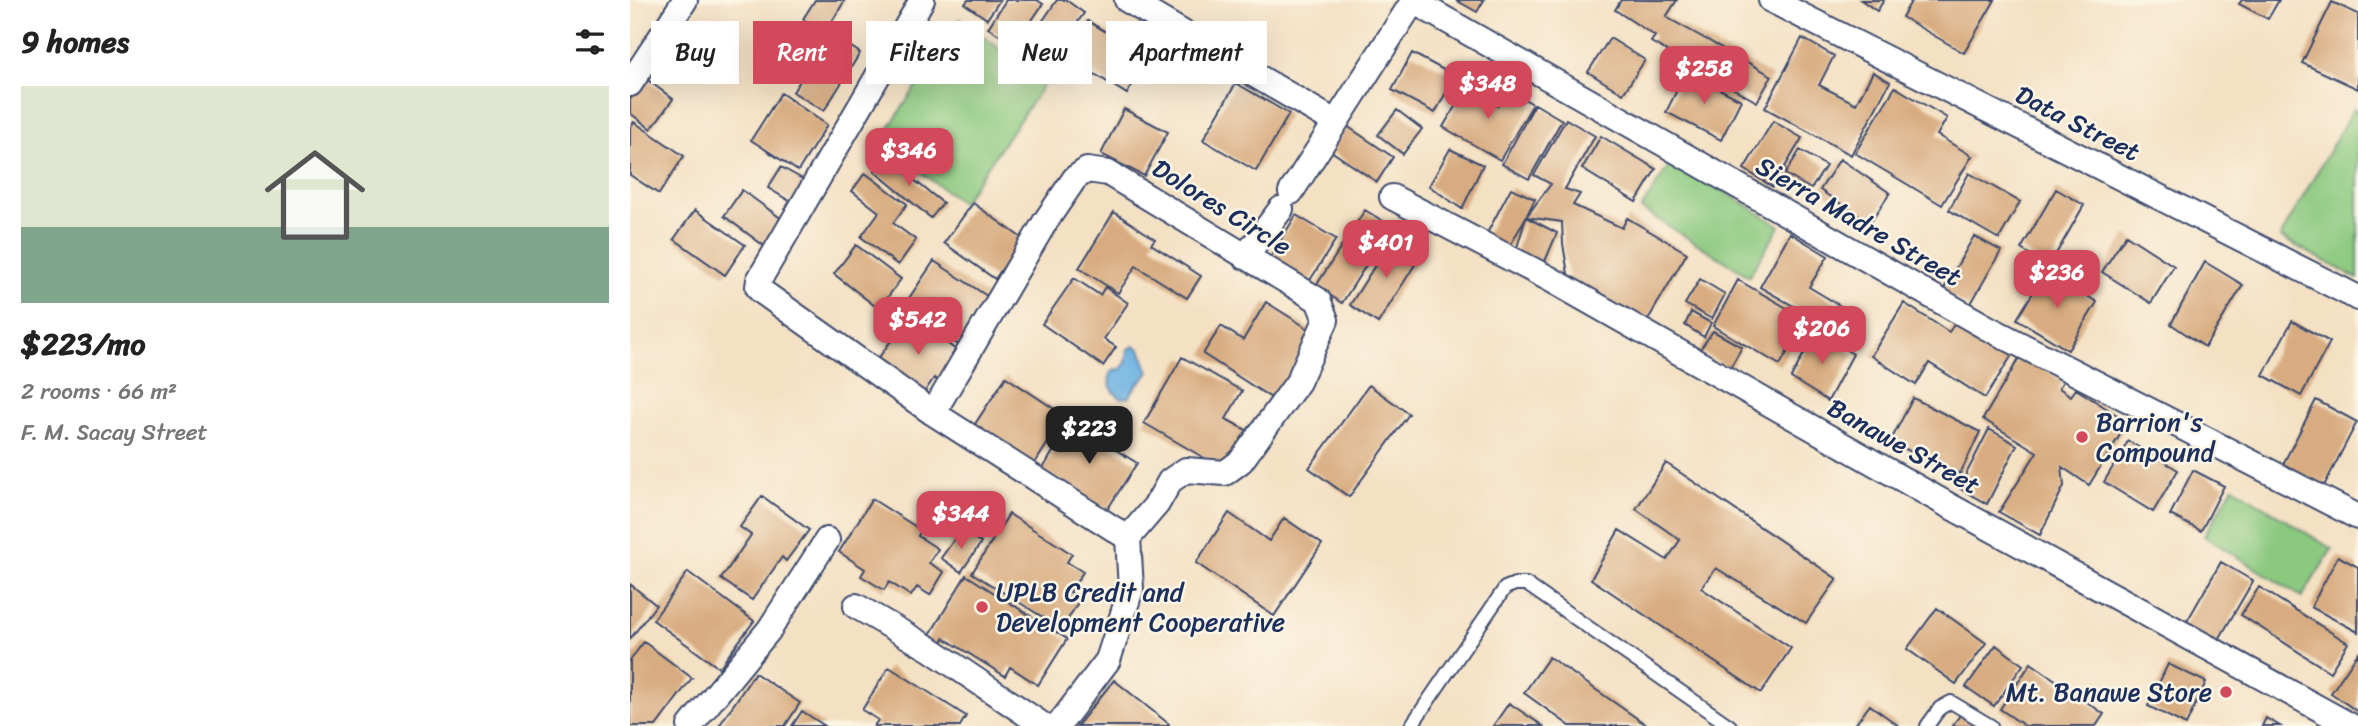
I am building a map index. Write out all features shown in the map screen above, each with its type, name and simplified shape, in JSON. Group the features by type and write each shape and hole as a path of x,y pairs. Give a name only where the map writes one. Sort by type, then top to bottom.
{"street":[{"path":"630,84 685,0"},
{"path":"922,0 759,280 758,287 933,413 1128,538 1131,589 1108,660 1058,726"},
{"path":"1127,0 1335,122"},
{"name":"Data Street","path":"1771,0 2358,298"},
{"path":"1245,257 1286,200 1413,1"},
{"name":"Sierra Madre Street","path":"1413,1 1986,327 2358,517"},
{"name":"Dolores Circle","path":"933,413 1045,222 1075,178 1087,170 1108,173 1318,300 1326,320 1317,343 1298,382 1241,461 1225,473 1186,470 1178,475 1170,481 1157,504 1128,538"},
{"name":"Banawe Street","path":"1392,197 1550,279 1948,505 2351,726"},
{"path":"690,726 769,630 827,540"},
{"path":"856,606 930,649 1044,726"}],"lane":[{"path":"1411,726 1505,588 1515,584 1526,584 1730,726"},
{"path":"1927,726 1940,708 1951,702 1991,726"}],"green space":[{"path":"984,37 998,48 998,84 1044,84 962,203 880,142 918,84 984,84"},
{"path":"2353,109 2358,111 2358,279 2280,237"},
{"path":"1673,159 1780,226 1749,276 1641,209"},
{"path":"2233,487 2332,549 2302,597 2204,536"}],"water":[{"path":"1134,346 1140,349 1149,372 1130,397 1121,398 1114,392 1110,377 1115,369 1120,370 1126,363 1128,349"}],"building":[{"path":"815,0 845,0 832,21 803,19"},
{"path":"968,0 1000,0 987,19 965,4"},
{"path":"1006,0 1037,0 1043,4 1031,21 998,21 998,34 988,28"},
{"path":"1057,0 1066,0 1084,13 1078,21 1043,21"},
{"path":"1456,0 1484,0 1477,12"},
{"path":"1621,0 1677,0 1666,17 1772,76 1757,102 1651,42 1655,36 1615,10"},
{"path":"1861,0 1884,0 1877,11"},
{"path":"1912,0 1995,0 1964,53 1902,17"},
{"path":"2242,0 2279,0 2268,19 2239,4"},
{"path":"2332,2 2358,14 2358,89 2302,63"},
{"path":"1092,23 1106,32 1106,81 1092,72"},
{"path":"1610,38 1645,60 1623,94 1588,72"},
{"path":"1802,38 1834,56 1819,85 1856,104 1873,72 1890,82 1851,155 1765,108"},
{"path":"852,47 860,53 852,66"},
{"path":"1412,53 1455,76 1435,113 1392,90"},
{"path":"1686,72 1741,100 1721,140 1666,112"},
{"path":"645,78 673,99 651,129 630,113 630,100"},
{"path":"798,84 841,84 824,111 793,92"},
{"path":"1111,84 1133,84 1127,94"},
{"path":"1235,84 1289,114 1256,171 1203,140"},
{"path":"1895,87 1947,118 1937,135 1972,156 1942,205 1855,153"},
{"path":"1466,88 1498,106 1508,90 1533,104 1500,160 1443,127"},
{"path":"781,93 827,125 798,171 751,140"},
{"path":"1535,104 1562,120 1529,179 1502,164"},
{"path":"1124,109 1168,132 1144,176 1101,154"},
{"path":"1397,110 1422,129 1403,154 1378,135"},
{"path":"1566,119 1595,136 1565,189 1580,194 1573,205 1622,228 1627,218 1687,253 1646,323 1570,286 1562,222 1526,217 1551,184 1534,175"},
{"path":"1773,121 1802,138 1773,187 1744,169"},
{"path":"634,122 684,156 659,194 630,175 630,128"},
{"path":"1347,126 1393,157 1377,182 1331,151"},
{"path":"1601,136 1656,169 1636,202 1582,169"},
{"path":"1450,149 1483,165 1462,209 1429,186"},
{"path":"1800,150 1826,166 1811,189 1785,174"},
{"path":"885,157 943,203 931,218 874,171"},
{"path":"1840,159 1890,193 1870,223 1820,190"},
{"path":"781,167 806,181 793,203 768,188"},
{"path":"865,173 907,204 893,223 916,240 898,265 861,237 879,212 852,191"},
{"path":"1969,173 2020,202 1999,239 1949,210"},
{"path":"1511,188 1535,199 1506,253 1484,239"},
{"path":"2056,189 2084,205 2049,266 2021,249"},
{"path":"742,190 790,225 771,251 724,216"},
{"path":"973,203 1023,239 995,279 944,243"},
{"path":"695,210 745,245 725,275 674,239"},
{"path":"1365,210 1391,226 1342,303 1316,286"},
{"path":"1114,212 1155,239 1151,244 1201,276 1187,298 1136,266 1118,293 1079,268"},
{"path":"1296,215 1336,239 1309,282 1270,258"},
{"path":"1526,217 1557,233 1543,266 1516,251"},
{"path":"1790,233 1828,256 1809,287 1849,311 1837,331 1760,287"},
{"path":"2126,235 2174,266 2151,303 2102,272"},
{"path":"1974,236 2001,251 1969,307 1942,292"},
{"path":"1393,237 1421,255 1378,323 1350,305"},
{"path":"856,245 901,279 879,309 834,274"},
{"path":"934,261 993,300 962,347 903,307"},
{"path":"2205,262 2243,285 2205,347 2171,324"},
{"path":"2046,271 2097,302 2068,350 2017,319"},
{"path":"1074,278 1100,295 1105,287 1128,303 1104,339 1116,347 1103,366 1042,324"},
{"path":"1700,279 1725,294 1712,319 1685,304"},
{"path":"1738,280 1806,319 1780,365 1713,326"},
{"path":"1266,302 1315,333 1273,399 1203,354 1221,326 1243,340"},
{"path":"1904,303 1949,332 1957,320 2012,355 1985,398 1929,363 1916,385 1871,356"},
{"path":"1691,312 1711,323 1704,337 1685,325"},
{"path":"909,316 963,355 942,384 934,378 921,397 875,363"},
{"path":"2292,321 2330,342 2301,396 2263,375"},
{"path":"1713,331 1742,347 1730,368 1699,351"},
{"path":"1816,331 1853,354 1828,401 1791,378"},
{"path":"2021,355 2063,381 2059,388 2071,396 2076,389 2128,422 2089,485 2062,467 2064,486 2040,535 1999,512 2037,452 1983,419"},
{"path":"1182,357 1242,391 1226,419 1248,431 1225,470 1144,423"},
{"path":"1006,377 1065,416 1033,466 973,427"},
{"path":"1369,385 1409,414 1349,497 1309,468"},
{"path":"1913,398 1980,432 1960,474 1890,442"},
{"path":"2316,400 2357,422 2324,486 2283,464"},
{"path":"1071,422 1137,463 1107,510 1042,470"},
{"path":"1989,429 2017,445 1987,504 1959,488"},
{"path":"2128,441 2178,470 2153,512 2104,482"},
{"path":"1666,463 1837,579 1806,623 1716,568 1701,588 1791,648 1761,693 1591,579 1619,530 1667,560 1680,540 1636,509"},
{"path":"2193,470 2224,486 2201,531 2170,515"},
{"path":"762,496 809,530 786,561 782,557 752,600 721,579 751,535 740,527"},
{"path":"872,499 921,530 918,536 938,549 929,563 944,572 930,595 917,587 911,596 889,582 884,590 861,576 865,569 839,552"},
{"path":"1229,513 1269,541 1284,518 1322,544 1274,616 1196,563"},
{"path":"1009,514 1072,554 1067,562 1083,572 1070,592 1080,599 1062,629 972,573"},
{"path":"962,529 981,543 961,572 941,558"},
{"path":"2338,556 2358,567 2358,632 2311,607"},
{"path":"2221,562 2253,581 2214,648 2182,630"},
{"path":"688,572 754,621 719,668 653,620"},
{"name":"UPLB Credit and Development Cooperative","path":"966,575 1067,639 1038,685 1010,667 1005,676 944,638 937,649 926,641"},
{"path":"630,584 656,605 630,639"},
{"path":"2259,587 2348,643 2330,672 2241,615"},
{"path":"1937,608 1986,643 1956,684 1907,649"},
{"path":"644,642 692,678 656,726 630,726 630,660"},
{"path":"1996,645 2023,665 1994,706 1966,687"},
{"path":"2358,653 2358,712 2331,693"},
{"path":"1549,657 1648,726 1570,726 1524,693"},
{"path":"2031,663 2104,714 2096,726 2025,726 2000,709"},
{"path":"2168,664 2206,682 2186,725 2148,706"},
{"path":"889,667 966,716 960,726 874,726 878,720 862,710"},
{"path":"755,673 800,703 785,726 719,726"},
{"path":"1114,680 1169,724 1077,726"},
{"path":"1509,703 1543,726 1493,726"},
{"path":"1870,705 1899,726 1854,726"},
{"path":"802,711 825,726 792,726"},
{"path":"1961,714 1976,726 1952,726"},
{"path":"2266,718 2280,726 2262,726"}],"place":[{"name":"Barrion's Compound","path":"2082,437"},
{"name":"UPLB Credit and Development Cooperative","path":"982,607"},
{"name":"Mt. Banawe Store","path":"2226,692"}]}
